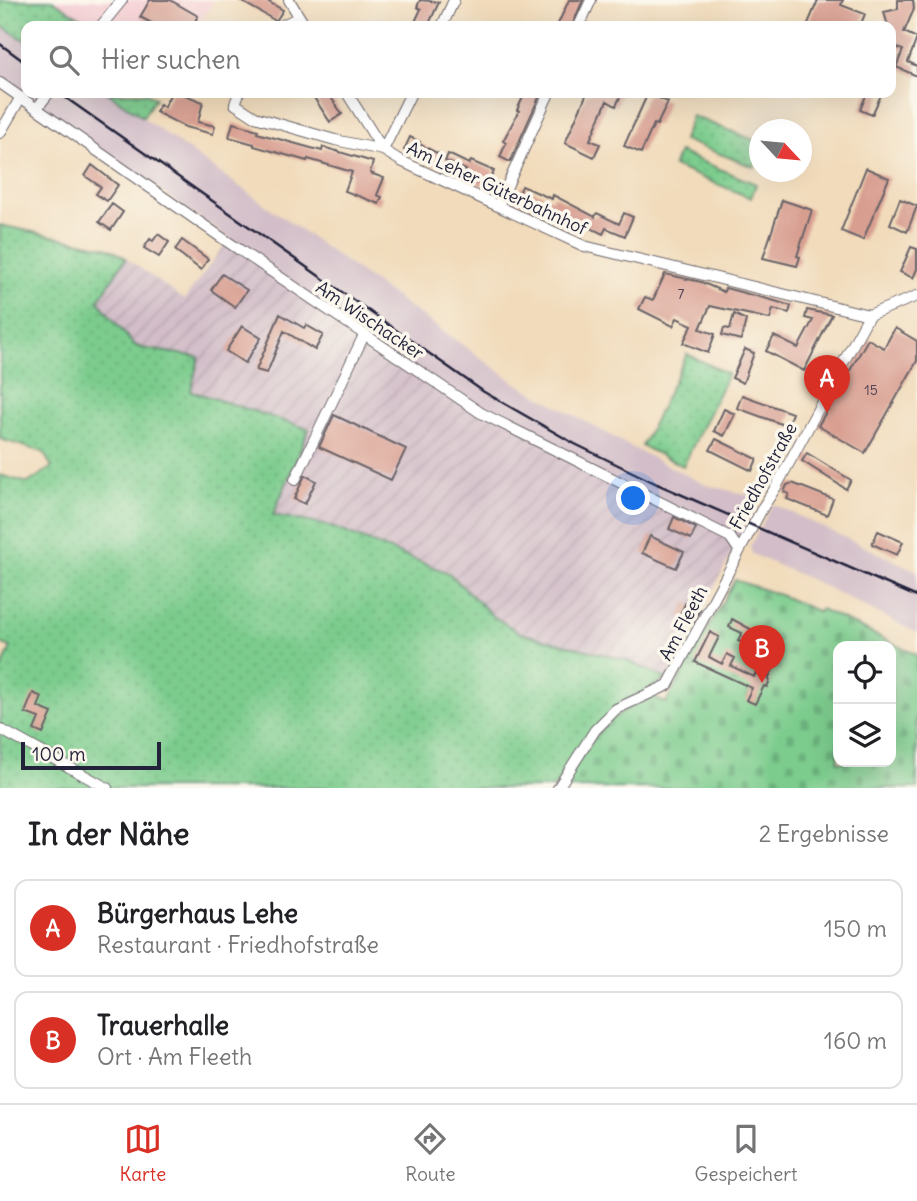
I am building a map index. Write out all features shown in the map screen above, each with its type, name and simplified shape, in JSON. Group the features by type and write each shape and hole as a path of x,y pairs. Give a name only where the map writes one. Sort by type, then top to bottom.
{"street":[{"path":"105,21 122,0"},
{"path":"289,0 301,21"},
{"path":"444,21 454,0"},
{"path":"581,21 591,0"},
{"name":"Am Wischacker","path":"0,83 20,97"},
{"path":"0,133 20,97"},
{"name":"Am Wischacker","path":"22,98 481,413 730,537 739,550"},
{"path":"37,108 45,98"},
{"name":"Am Leher Güterbahnhof","path":"236,98 239,108 255,117 335,140 383,150 401,161 584,246 869,315"},
{"path":"350,98 383,150"},
{"path":"383,150 409,98"},
{"path":"498,206 547,98"},
{"path":"869,315 917,296"},
{"name":"Friedhofstraße","path":"739,550 869,315"},
{"path":"295,480 364,335"},
{"name":"Am Fleeth","path":"558,788 595,730 616,709 668,685 739,550"},
{"path":"0,729 107,788"}],"shaded area":[{"path":"52,0 214,0 201,21 87,21"},
{"path":"0,25 21,38 21,94 0,79"},
{"path":"27,98 115,98 516,383 706,485 761,498 739,539 477,411"},
{"path":"229,239 477,411 739,539 667,679 626,660 520,633 493,616 449,572 329,526 273,515 309,429 191,390 199,357 141,348 133,344 98,301 126,258 184,300"},
{"path":"773,504 917,571 917,633 816,582 752,554 750,546"}],"green space":[{"path":"0,0 52,0 86,21 21,21 21,38 0,25"},
{"path":"115,98 155,98 143,117"},
{"path":"692,116 749,138 749,165 683,140"},
{"path":"679,152 756,184 751,198 673,166"},
{"path":"0,225 109,248 126,258 98,301 133,344 141,348 199,357 191,391 309,429 273,515 329,526 449,573 493,616 520,633 626,660 667,679 614,707 554,788 0,788 0,672 11,647 0,643 0,475 28,483 52,467 43,452 0,439"},
{"path":"687,354 728,374 683,466 642,446"},
{"path":"735,580 819,612 821,609 888,641 833,641 833,767 896,767 896,645 917,655 917,788 562,788 598,733 621,713 652,697 666,703"}],"building":[{"path":"150,0 170,0 198,16 195,21 148,21 140,17"},
{"path":"239,0 265,0 283,10 276,21"},
{"path":"420,0 439,2 430,21 415,21 421,9 417,7"},
{"path":"569,0 583,0 574,21 559,21"},
{"path":"818,0 843,0 841,5 865,14 862,21 809,21"},
{"path":"898,0 913,0 914,9 904,32 917,38 908,62 917,66 917,76 896,67 903,50 896,48 896,21 887,21 884,12 898,9"},
{"path":"168,98 193,98 203,102 198,122 215,126 213,134 185,127 156,112 160,104 164,107"},
{"path":"314,98 331,98 342,114 330,122"},
{"path":"523,98 539,98 510,162 500,157 506,143 503,141 519,111 517,110"},
{"path":"585,98 620,98 616,106 607,101 590,140 600,144 594,157 565,143"},
{"path":"646,98 659,98 668,102 641,153 624,146"},
{"path":"865,98 880,98 872,115 860,110"},
{"path":"233,123 258,130 257,133 322,151 323,147 373,162 370,173 384,178 377,195 382,197 379,204 345,191 352,172 229,137"},
{"path":"410,137 441,155 436,165 404,150"},
{"path":"448,154 469,164 471,161 494,171 487,187 463,177 466,170 445,161"},
{"path":"92,165 118,185 107,201 96,194 101,187 85,176"},
{"path":"866,168 889,178 863,240 841,231"},
{"path":"522,186 552,199 553,195 595,217 597,213 619,224 624,213 633,217 625,236 606,228 603,234 581,223 578,229 567,224 570,218 536,204 534,209 516,201"},
{"path":"900,199 917,206 907,232 890,224"},
{"path":"782,200 812,210 797,256 800,257 797,266 763,258"},
{"path":"112,204 123,212 111,230 99,222"},
{"path":"158,234 169,242 159,257 144,248 150,239 153,241"},
{"path":"182,240 208,259 201,270 175,250"},
{"path":"911,247 917,249 917,269 913,278 900,272"},
{"path":"222,274 247,290 235,307 211,290"},
{"path":"665,274 701,282 724,292 725,288 791,306 789,313 773,309 770,319 710,306 700,329 715,334 708,353 683,343 692,325 677,318 673,326 639,309 645,297 653,300"},
{"path":"807,310 832,315 804,371 766,351 774,336 798,348 813,320 805,318"},
{"path":"280,314 323,335 315,350 284,331 267,373 256,370"},
{"path":"734,314 746,320 741,340 722,335 724,328 730,329"},
{"path":"242,326 261,338 245,363 226,351"},
{"path":"895,328 917,341 917,361 865,453 818,426 868,339 884,348"},
{"path":"745,349 754,353 743,383 732,378"},
{"path":"742,395 792,413 787,426 737,408"},
{"path":"724,409 735,414 724,436 714,431"},
{"path":"334,415 406,449 391,480 319,447"},
{"path":"716,439 757,459 752,471 710,450"},
{"path":"807,453 851,480 846,489 802,461"},
{"path":"305,475 316,481 305,504 294,499"},
{"path":"792,483 833,499 827,515 787,499 789,494 784,492 787,485"},
{"path":"674,517 696,528 691,539 669,529"},
{"path":"878,531 903,542 897,555 872,544"},
{"path":"650,536 684,552 676,568 642,553"},
{"path":"686,602 700,609 693,623 679,616"},
{"path":"732,619 756,632 749,646 738,641 742,633 729,627"},
{"path":"710,632 719,637 709,657 722,664 727,654 735,658 731,666 754,677 756,672 759,674 765,662 774,667 767,687 764,686 755,704 746,700 752,688 695,662"},
{"path":"33,693 42,697 38,707 52,713 43,734 34,730 39,718 25,713"}],"railway":[{"path":"0,44 21,59"},
{"path":"66,98 484,392 575,444 657,484 917,597"}],"place":[{"name":"Bürgerhaus Lehe","path":"827,413"},
{"name":"Trauerhalle","path":"762,683"}]}
